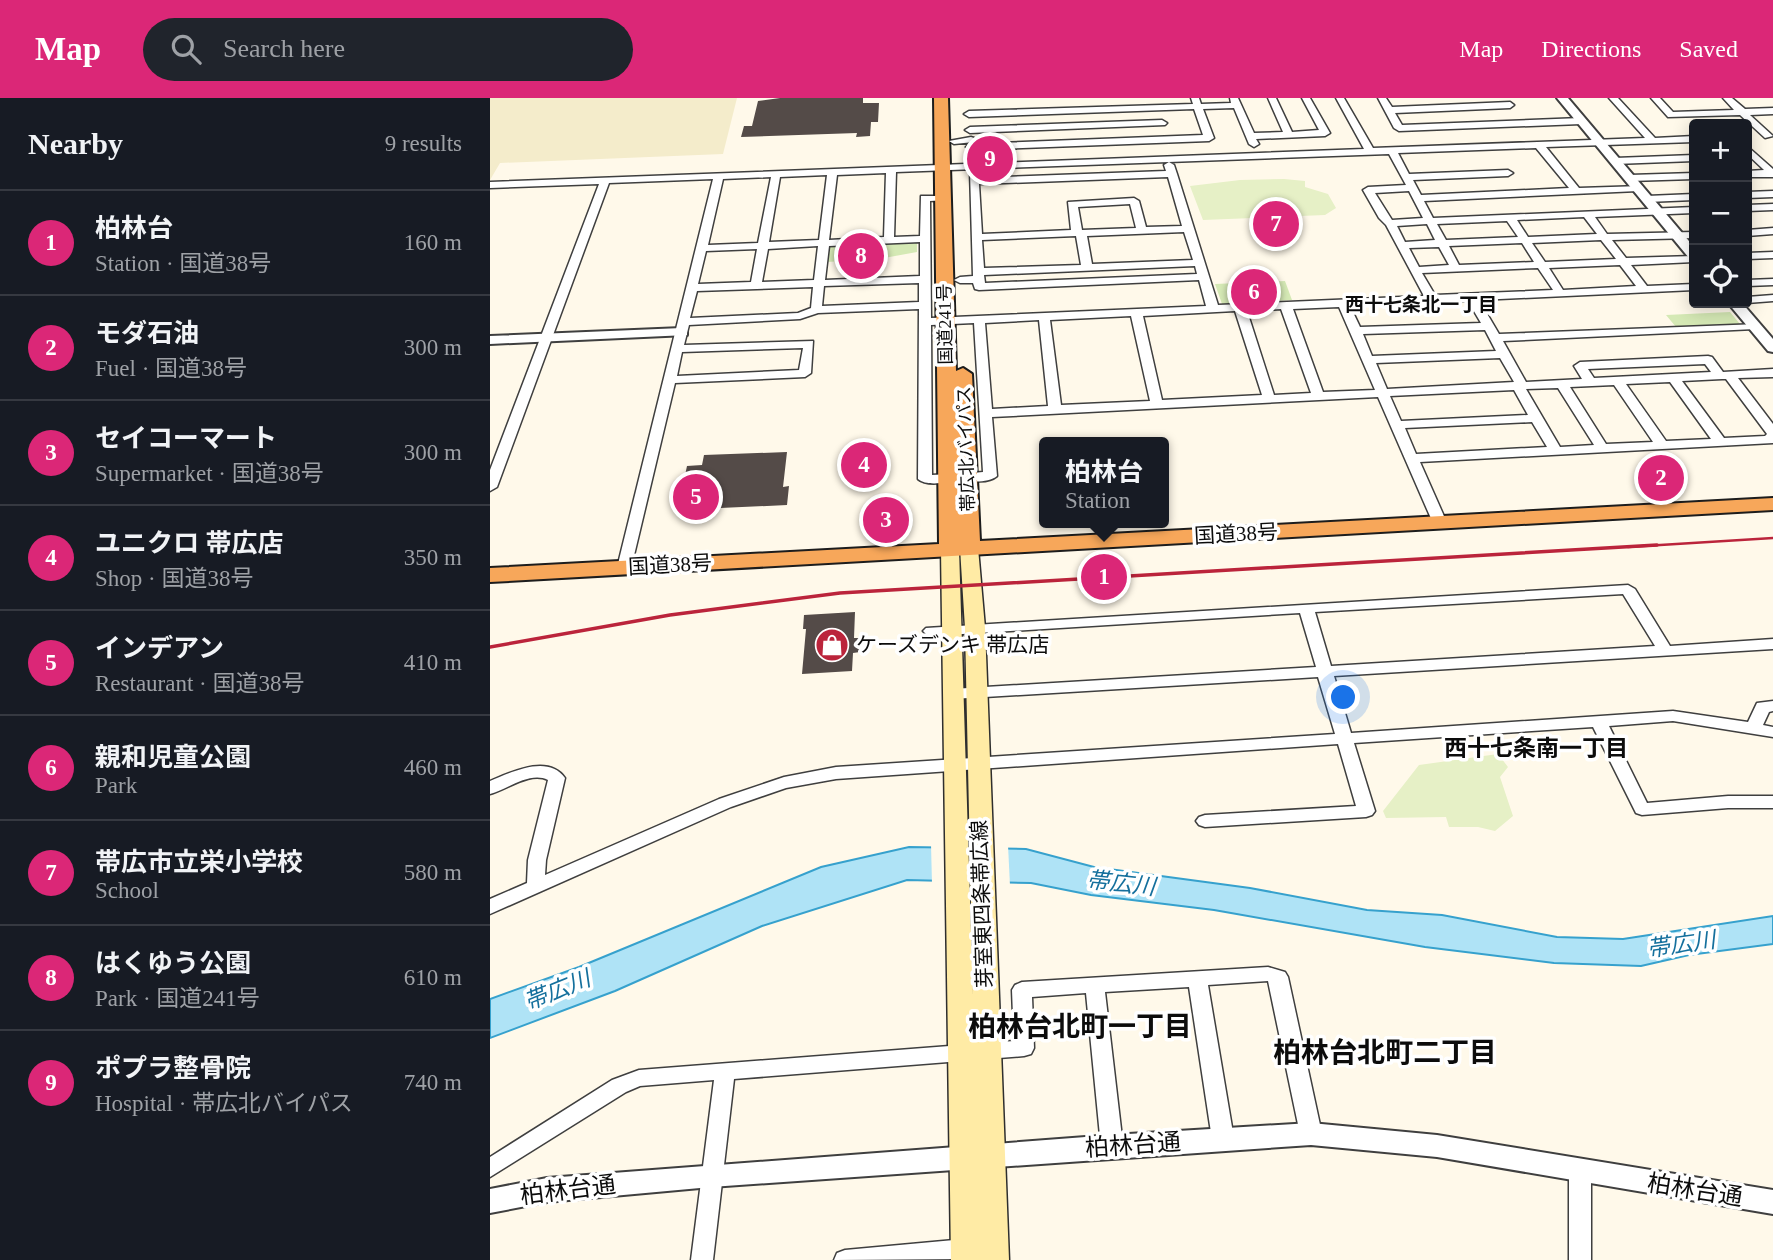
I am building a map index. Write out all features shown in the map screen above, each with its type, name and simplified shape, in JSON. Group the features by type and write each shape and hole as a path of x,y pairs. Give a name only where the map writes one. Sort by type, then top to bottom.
{"highway":[{"name":"国道241号","path":"941,98 965,154 943,198 953,321 959,544"},
{"path":"953,98 954,141 965,154 960,280 953,321"},
{"name":"国道38号","path":"1438,518 1773,495"},
{"name":"国道38号","path":"490,575 625,563 959,544 1438,518 1773,504"},
{"name":"国道38号","path":"490,565 625,563"}],"main road":[{"name":"芽室東四条帯広線","path":"959,544 975,628 977,762 967,805"},
{"name":"芽室東四条帯広線","path":"959,544 941,630 952,694 955,764 967,805 972,926 976,1158 965,1255"},
{"name":"芽室東四条帯広線","path":"976,1158 994,1260"}],"street":[{"path":"1272,98 1289,135"},
{"path":"1250,136 1325,133 1306,98"},
{"path":"1340,98 1370,151"},
{"path":"1382,98 1399,128 1581,121"},
{"path":"1562,98 1689,251"},
{"path":"1613,98 1653,141"},
{"path":"1655,98 1671,115 1773,111"},
{"path":"1655,98 1666,98"},
{"path":"1727,98 1766,136"},
{"path":"965,154 1061,144 1209,138 1196,102"},
{"path":"965,154 969,110 1055,111 1236,102 1259,156"},
{"path":"1390,110 1508,102 1524,123"},
{"path":"1158,104 1172,174 1213,309"},
{"path":"1055,111 1061,144 1056,178"},
{"path":"491,186 891,170 965,154 1057,127 1162,123"},
{"path":"1467,125 1541,215"},
{"path":"965,154 1058,163 1689,139"},
{"path":"1682,140 1689,149"},
{"path":"954,141 965,154 974,181 979,287 1203,278"},
{"path":"1539,145 1576,191"},
{"path":"1392,150 1456,269"},
{"path":"1752,154 1772,174"},
{"path":"1615,161 1689,156"},
{"path":"889,241 891,170"},
{"path":"816,310 832,172"},
{"path":"1407,177 1508,173"},
{"path":"756,285 776,174"},
{"path":"974,181 1172,174"},
{"path":"1752,174 1772,174"},
{"path":"625,563 719,176"},
{"path":"1431,299 1390,223 1384,218 1368,190 1524,194 1576,191 1689,177"},
{"path":"490,487 605,181"},
{"path":"1752,195 1773,194"},
{"path":"1647,199 1689,197"},
{"path":"925,305 925,198 943,198"},
{"path":"1087,267 1072,204 1134,201 1142,230"},
{"path":"1752,208 1773,207"},
{"path":"1390,223 1689,210"},
{"path":"1587,214 1644,289"},
{"path":"1510,217 1560,293"},
{"path":"976,237 1188,229"},
{"path":"1752,233 1773,232"},
{"path":"1402,245 1689,235"},
{"path":"702,248 925,239"},
{"path":"1752,256 1773,255"},
{"path":"1416,270 1689,257"},
{"path":"960,280 978,276 1087,267 1199,262"},
{"path":"693,288 925,279"},
{"path":"1752,283 1773,282"},
{"path":"490,341 800,316 816,310 925,305 953,321 1689,287"},
{"path":"1472,297 1555,450"},
{"path":"1752,300 1773,298"},
{"path":"1343,303 1438,518"},
{"path":"1286,306 1318,396"},
{"path":"1240,308 1269,398"},
{"path":"1739,308 1773,348"},
{"path":"1136,312 1157,404"},
{"path":"1044,317 1055,410"},
{"path":"953,321 987,413 990,476 925,479 953,321"},
{"path":"1356,331 1488,326"},
{"path":"1494,338 1755,326"},
{"path":"670,380 806,373 809,344 677,349"},
{"path":"1369,360 1504,354"},
{"path":"1412,458 1769,440 1773,434 1707,360 1580,366 1590,382"},
{"path":"987,413 1773,373"},
{"path":"1673,378 1720,442"},
{"path":"1618,381 1662,445"},
{"path":"1562,384 1602,448"},
{"path":"1397,425 1537,418"},
{"path":"941,630 1628,589 1665,650"},
{"path":"1205,821 1366,811 1306,608"},
{"path":"952,694 1773,644"},
{"path":"1753,728 1763,707 1773,706"},
{"path":"490,907 725,803 784,783 836,773 1673,716 1773,732"},
{"path":"1599,722 1642,808 1773,802"},
{"path":"490,788 528,773 543,771 557,778 537,860 536,887"},
{"path":"490,1168 619,1086 639,1078 1024,1048 1022,990 1268,974 1278,977 1311,1134"},
{"path":"1197,977 1223,1139"},
{"path":"1095,985 1112,1146"},
{"path":"702,1260 725,1071"},
{"name":"柏林台通","path":"490,1201 547,1190 711,1176 1311,1134 1437,1146 1773,1202"},
{"path":"1580,1171 1580,1260"},
{"path":"845,1260 965,1255"}],"shaded area":[{"path":"490,98 737,98 723,154 500,163 490,180"}],"green space":[{"path":"1240,180 1305,181 1305,187 1328,194 1336,208 1325,215 1203,220 1190,186"},
{"path":"917,241 917,252 873,260 825,262 828,245"},
{"path":"1285,281 1292,300 1222,304 1215,284"},
{"path":"1730,312 1740,324 1676,327 1666,315"},
{"path":"1498,754 1508,767 1500,777 1513,816 1495,831 1478,827 1449,827 1446,817 1386,818 1383,811 1419,765"}],"water":[{"name":"帯広川","path":"909,847 1026,849 1094,867 1250,888 1367,910 1442,915 1557,937 1623,939 1773,916 1773,944 1689,955 1641,966 1554,963 1425,947 1214,910 1091,895 1031,883 907,880 762,926 615,991 490,1038 490,999 579,967 821,867"}],"pier":[{"path":"931,844 1008,845 1010,886 932,884"}],"building":[{"path":"780,98 863,98 863,103 879,103 878,122 871,122 870,136 856,137 857,133 741,137 744,126 752,126 758,101"},
{"path":"787,452 783,487 789,486 787,505 676,510 677,496 681,494 687,466 702,465 704,455"},
{"name":"ケーズデンキ 帯広店","path":"855,612 854,638 860,638 860,652 853,653 852,671 802,674 806,629 803,629 804,615"}],"railway":[{"path":"1628,547 1773,538"},
{"path":"490,647 670,615 840,593 1657,545"}],"place":[{"name":"ポプラ整骨院","path":"990,159"},
{"name":"帯広市立栄小学校","path":"1276,224"},
{"name":"はくゆう公園","path":"861,256"},
{"name":"親和児童公園","path":"1254,292"},
{"name":"ユニクロ 帯広店","path":"864,465"},
{"name":"モダ石油","path":"1661,478"},
{"name":"インデアン","path":"696,497"},
{"name":"セイコーマート","path":"886,520"},
{"name":"柏林台","path":"1104,577"},
{"name":"ケーズデンキ 帯広店","path":"832,645"}],"district":[{"name":"西十七条北一丁目","path":"1421,304"},
{"name":"西十七条南一丁目","path":"1536,748"},
{"name":"柏林台北町一丁目","path":"1080,1026"},
{"name":"柏林台北町二丁目","path":"1385,1052"}]}
